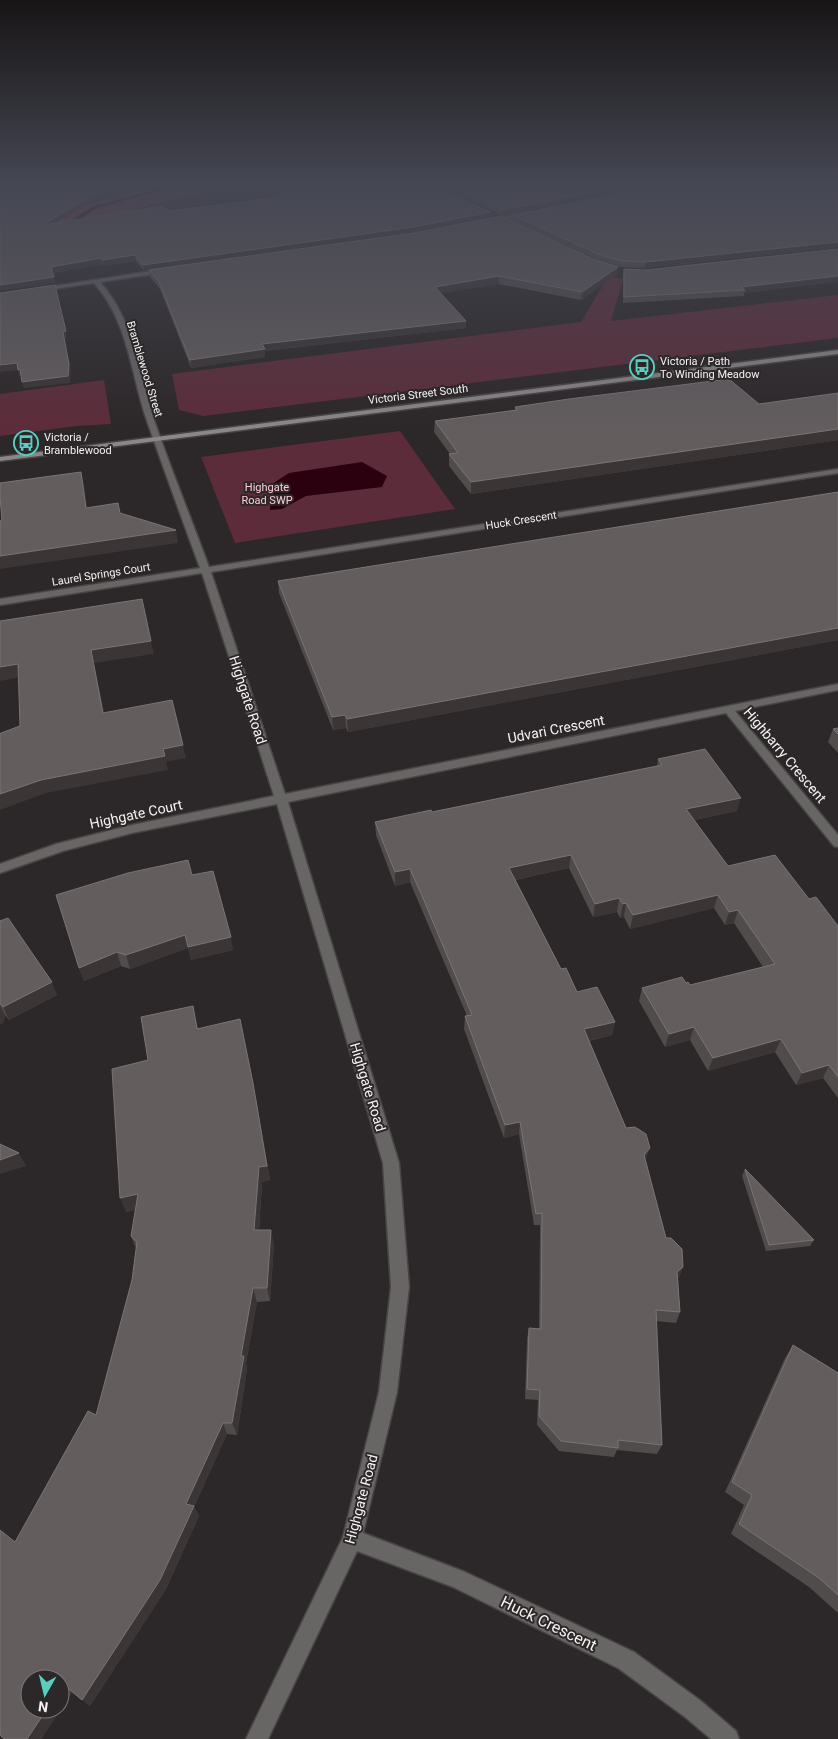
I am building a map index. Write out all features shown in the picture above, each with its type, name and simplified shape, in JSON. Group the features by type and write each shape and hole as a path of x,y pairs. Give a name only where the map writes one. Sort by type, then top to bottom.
{"main road":[{"name":"Victoria Street South","path":"0,459 838,352"}],"street":[{"path":"27,291 172,270"},
{"name":"Bramblewood Street","path":"96,281 105,291 125,330 157,438"},
{"name":"Highgate Road","path":"157,438 205,569 281,799 391,1163 400,1287 388,1392 352,1539 257,1739"},
{"name":"Huck Crescent","path":"205,569 838,471"},
{"name":"Laurel Springs Court","path":"0,602 205,569"},
{"name":"Udvari Crescent","path":"281,799 838,687"},
{"name":"Highbarry Crescent","path":"728,709 838,843"},
{"name":"Highgate Court","path":"0,869 60,847 132,829 281,799"},
{"name":"Huck Crescent","path":"352,1539 458,1579 626,1660 693,1709 728,1739"}],"green space":[{"path":"608,277 623,279 611,321 838,295 838,338 203,416 179,410 172,374 581,322"},
{"path":"104,380 111,424 77,426 0,436 0,394"},
{"name":"Highgate Road SWP","path":"400,431 455,509 235,543 201,457"}],"shaded area":[{"path":"362,462 387,476 382,487 306,496 282,509 270,510 272,484 289,473"}],"building":[{"path":"0,267 51,267 54,277 0,285"},
{"path":"169,267 618,267 582,292 499,276 435,287 466,321 262,344 265,349 190,360 159,282 149,270"},
{"path":"672,267 838,267 838,276 741,287 745,290 624,297 624,269 646,270"},
{"path":"55,285 66,331 63,332 69,364 68,376 22,382 17,363 0,365 0,293"},
{"path":"729,379 759,404 838,393 838,429 471,482 449,454 458,453 435,421 517,410 515,407 569,399"},
{"path":"81,472 86,508 118,503 120,513 176,530 0,556 0,521 2,520 0,483"},
{"path":"838,492 838,628 347,719 345,715 332,717 278,581"},
{"path":"142,599 151,641 91,650 103,713 172,700 183,745 163,749 165,756 41,780 0,794 0,734 20,726 18,664 0,667 0,621"},
{"path":"705,749 741,798 686,809 728,866 775,855 809,899 816,897 838,926 838,1077 829,1065 802,1073 781,1039 713,1058 694,1027 669,1034 642,988 682,977 690,985 775,964 738,910 729,912 718,895 633,915 626,903 623,904 619,898 595,904 571,855 509,868 561,969 566,968 577,992 597,987 615,1022 584,1029 626,1128 635,1127 646,1134 650,1148 644,1155 666,1238 671,1238 682,1249 683,1267 677,1272 680,1312 656,1310 662,1445 618,1440 618,1448 561,1441 539,1416 540,1390 527,1389 529,1328 541,1329 542,1213 536,1214 520,1122 505,1125 465,1016 472,1015 423,898 410,869 395,872 375,822 662,765 658,759"},
{"path":"188,860 192,875 213,871 231,937 188,947 185,935 126,955 117,952 79,968 56,895 128,873"},
{"path":"8,918 52,982 3,1007 0,1003 0,921"},
{"path":"193,1006 197,1029 240,1019 267,1166 259,1167 254,1230 271,1230 267,1288 253,1288 241,1356 244,1356 232,1423 223,1423 186,1504 194,1506 160,1580 82,1700 70,1690 70,1669 20,1669 20,1719 40,1719 27,1739 4,1739 0,1735 0,1530 15,1542 88,1411 96,1415 132,1280 137,1242 131,1236 138,1194 120,1198 112,1069 148,1060 141,1017"},
{"path":"0,1144 19,1153 0,1160"},
{"path":"745,1169 814,1240 769,1245"},
{"path":"793,1345 838,1373 838,1595 819,1578 739,1524 752,1495 732,1482"}],"place":[{"name":"Victoria / Path To Winding Meadow","path":"642,367"},
{"name":"Victoria / Bramblewood","path":"26,443"}]}
